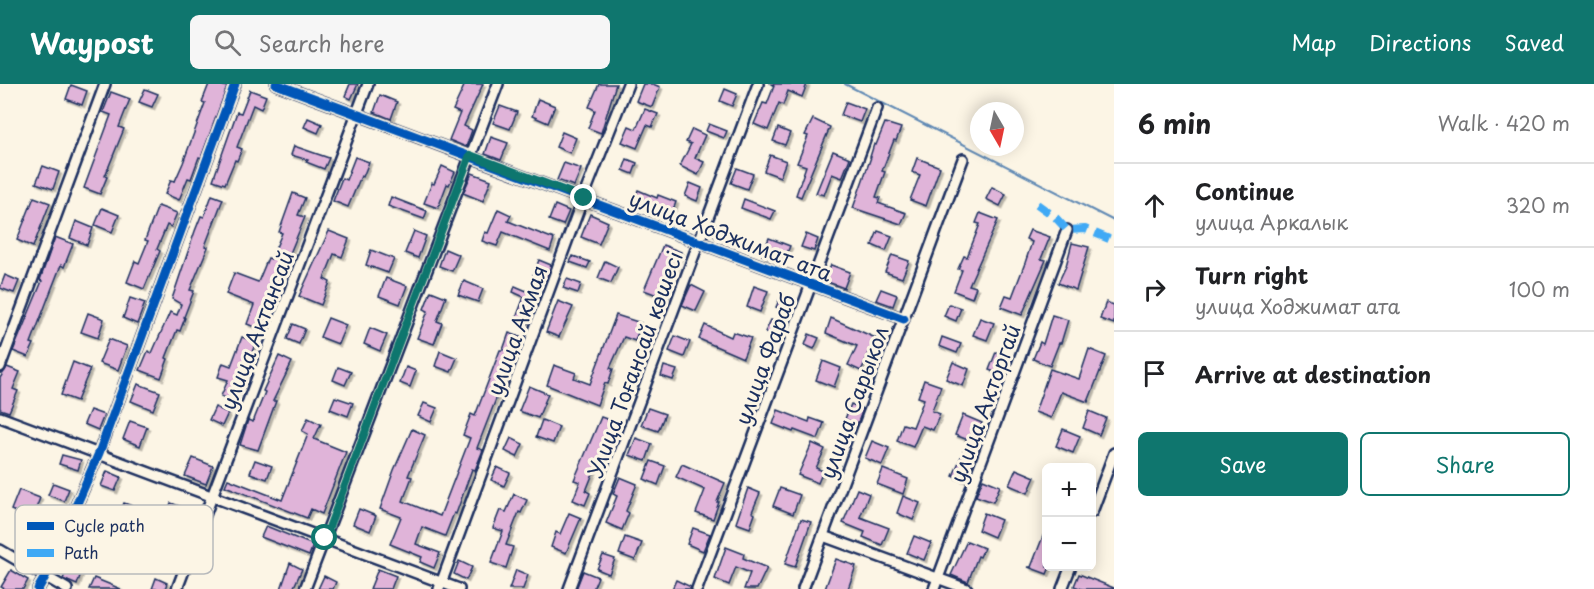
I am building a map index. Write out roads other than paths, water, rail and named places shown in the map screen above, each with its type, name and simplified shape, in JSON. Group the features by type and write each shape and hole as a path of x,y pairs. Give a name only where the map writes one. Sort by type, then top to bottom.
{"street":[{"path":"0,366 105,84"},
{"path":"76,505 99,453 235,84"},
{"name":"улица Ходжимат ата","path":"276,84 903,319"},
{"name":"улица Актансай","path":"209,505 368,84"},
{"path":"305,589 498,84"},
{"name":"улица Акмая","path":"440,586 628,84"},
{"name":"Улица Тоғансай көшесі","path":"569,589 758,84"},
{"name":"улица Фараб","path":"697,589 877,108"},
{"name":"улица Сарыкол","path":"803,589 963,159"},
{"name":"улица Акторгай","path":"934,589 1067,230"},
{"path":"0,417 325,538 440,586 459,589"},
{"path":"1096,501 1114,453"},
{"path":"823,536 967,589"},
{"path":"0,550 15,559"},
{"path":"1062,589 1069,571"},
{"path":"40,574 67,589"},
{"path":"38,589 46,574"},
{"name":"улица Актансай","path":"177,589 183,574"}],"waterway":[{"path":"845,84 1114,221"}]}
